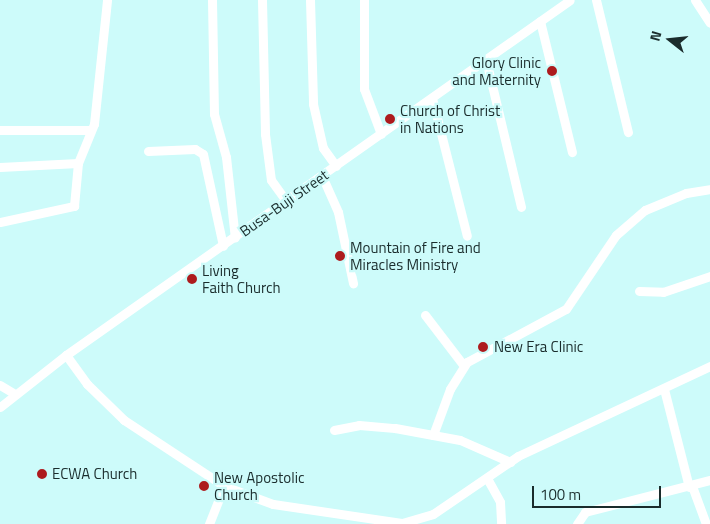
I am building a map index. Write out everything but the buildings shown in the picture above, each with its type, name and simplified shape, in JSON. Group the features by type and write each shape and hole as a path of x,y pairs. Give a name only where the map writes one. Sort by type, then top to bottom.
{"street":[{"path":"0,222 74,206 78,163 91,130 107,0"},
{"path":"212,0 214,114 226,157 235,238"},
{"path":"262,0 265,134 271,180 286,202"},
{"path":"310,0 313,104 323,148 336,166"},
{"path":"364,0 364,89 381,134"},
{"name":"Busa-Buji Street","path":"0,407 66,355 235,238 570,0"},
{"path":"596,0 628,132"},
{"path":"696,0 710,23"},
{"path":"540,21 572,152"},
{"path":"486,60 521,207"},
{"path":"432,98 466,236"},
{"path":"0,130 91,130"},
{"path":"148,151 195,150 203,154 223,246"},
{"path":"0,167 78,163"},
{"path":"322,176 338,212 353,283"},
{"path":"433,435 450,389 464,366 479,353 566,309 616,235 644,210 686,193 710,189"},
{"path":"639,291 662,292 710,276"},
{"path":"424,314 464,366"},
{"path":"66,355 87,384 124,420 224,486 273,504 402,523 418,522 488,480 510,462 710,366"},
{"path":"0,385 15,394"},
{"path":"664,389 691,486 706,524"},
{"path":"334,430 373,425 433,435 475,445 510,462"},
{"path":"488,480 500,502 501,524"},
{"path":"577,524 586,512 710,480"},
{"path":"209,524 224,486"}],"place":[{"name":"Glory Clinic and Maternity","path":"552,71"},
{"name":"Church of Christ in Nations","path":"390,119"},
{"name":"Mountain of Fire and Miracles Ministry","path":"340,256"},
{"name":"Living Faith Church","path":"192,279"},
{"name":"New Era Clinic","path":"483,347"},
{"name":"ECWA Church","path":"42,474"},
{"name":"New Apostolic Church","path":"204,486"}]}
